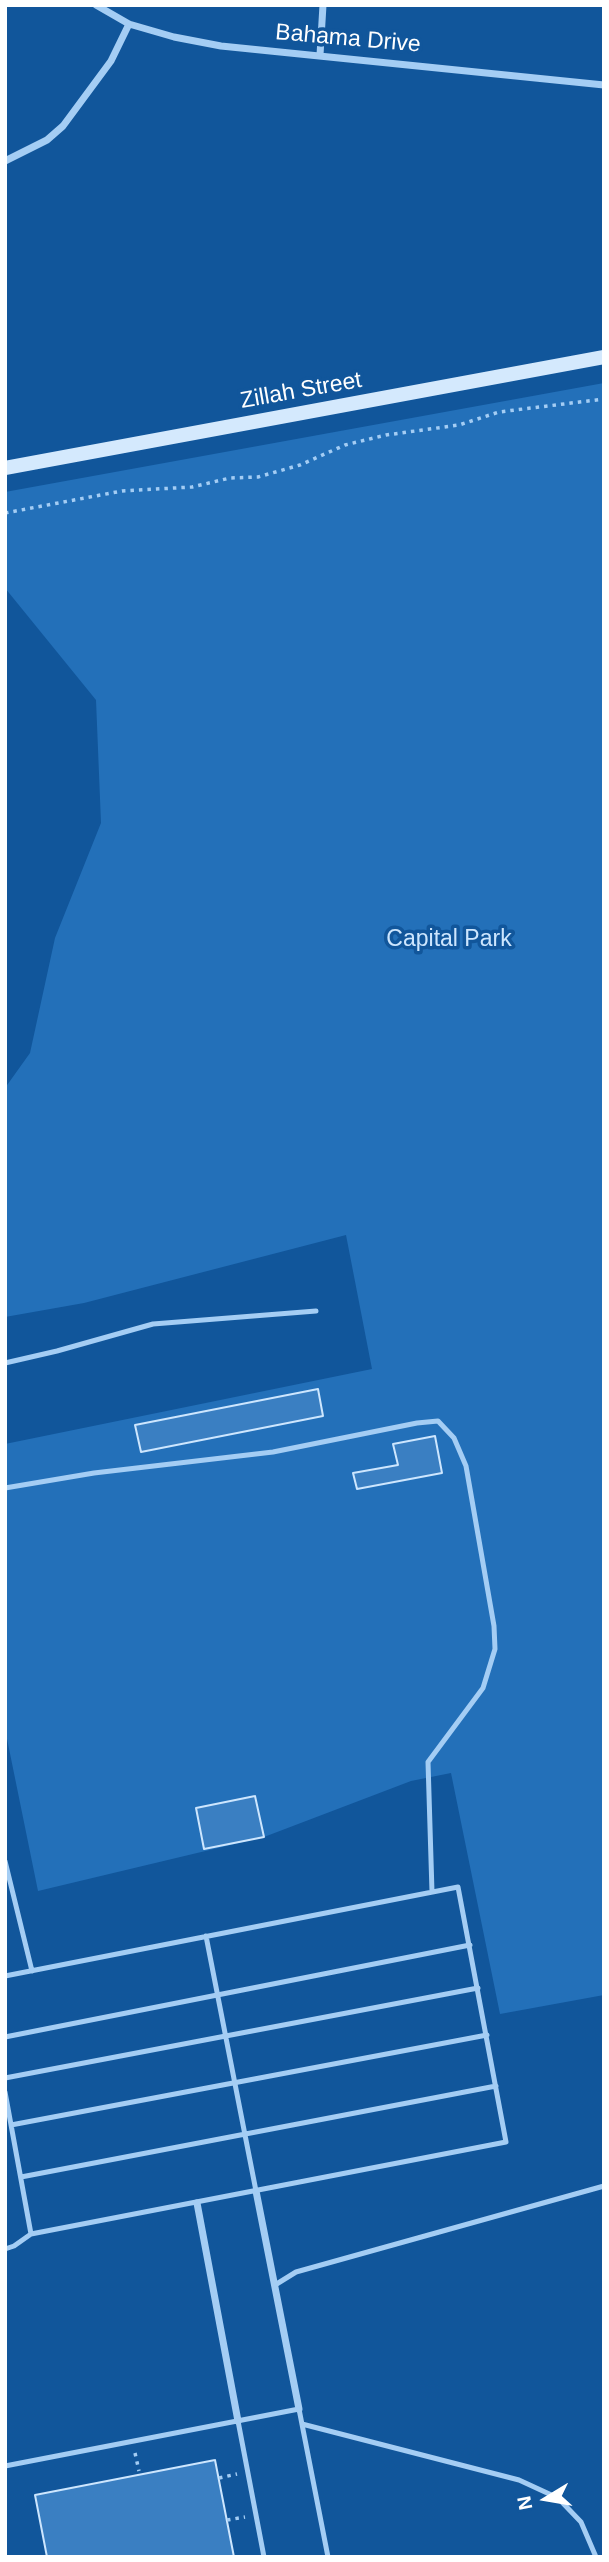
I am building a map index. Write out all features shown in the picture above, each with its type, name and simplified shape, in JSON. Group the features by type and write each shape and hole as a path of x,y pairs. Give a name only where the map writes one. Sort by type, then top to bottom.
{"street":[{"name":"Bahama Drive","path":"96,5 129,24 174,37 221,46 604,85"},
{"path":"320,55 323,5"},
{"path":"5,161 47,140 63,126 111,61 129,24"},
{"name":"Zillah Street","path":"5,468 604,357"},
{"path":"256,2191 299,2409"},
{"path":"197,2203 238,2421"}],"lane":[{"path":"5,1363 153,1324 316,1311"},
{"path":"5,1488 94,1473 272,1452 438,1421 454,1438 466,1466 494,1626 495,1649 483,1688 428,1762 432,1892"},
{"path":"5,1861 32,1971"},
{"path":"5,1976 458,1887 506,2142 31,2234 5,2249"},
{"path":"206,1937 256,2191"},
{"path":"5,2037 470,1945"},
{"path":"5,2078 478,1988"},
{"path":"11,2124 487,2035"},
{"path":"21,2177 496,2087"},
{"path":"5,2092 31,2234"},
{"path":"275,2285 296,2272 604,2186"},
{"path":"5,2466 299,2409 328,2557"},
{"path":"238,2421 264,2557"},
{"path":"302,2424 519,2480 558,2498 581,2522 596,2557"}],"path":[{"path":"5,513 122,491 192,487 230,478 258,477 300,465 345,445 386,435 459,425 499,412 604,399"},
{"path":"133,2441 139,2471"},
{"path":"219,2478 248,2473"},
{"path":"227,2520 256,2515"}],"green space":[{"name":"Capital Park","path":"604,383 604,1995 500,2014 451,1773 411,1781 264,1837 38,1891 5,1729 5,1444 372,1369 346,1235 84,1303 5,1317 5,1088 30,1053 55,938 101,823 96,700 5,588 5,492"}],"building":[{"path":"318,1389 323,1416 141,1452 135,1425"},
{"path":"435,1436 442,1473 357,1489 353,1473 398,1465 393,1444"},
{"path":"255,1796 264,1837 204,1849 196,1808"},
{"path":"215,2460 234,2557 47,2557 35,2495"}]}
